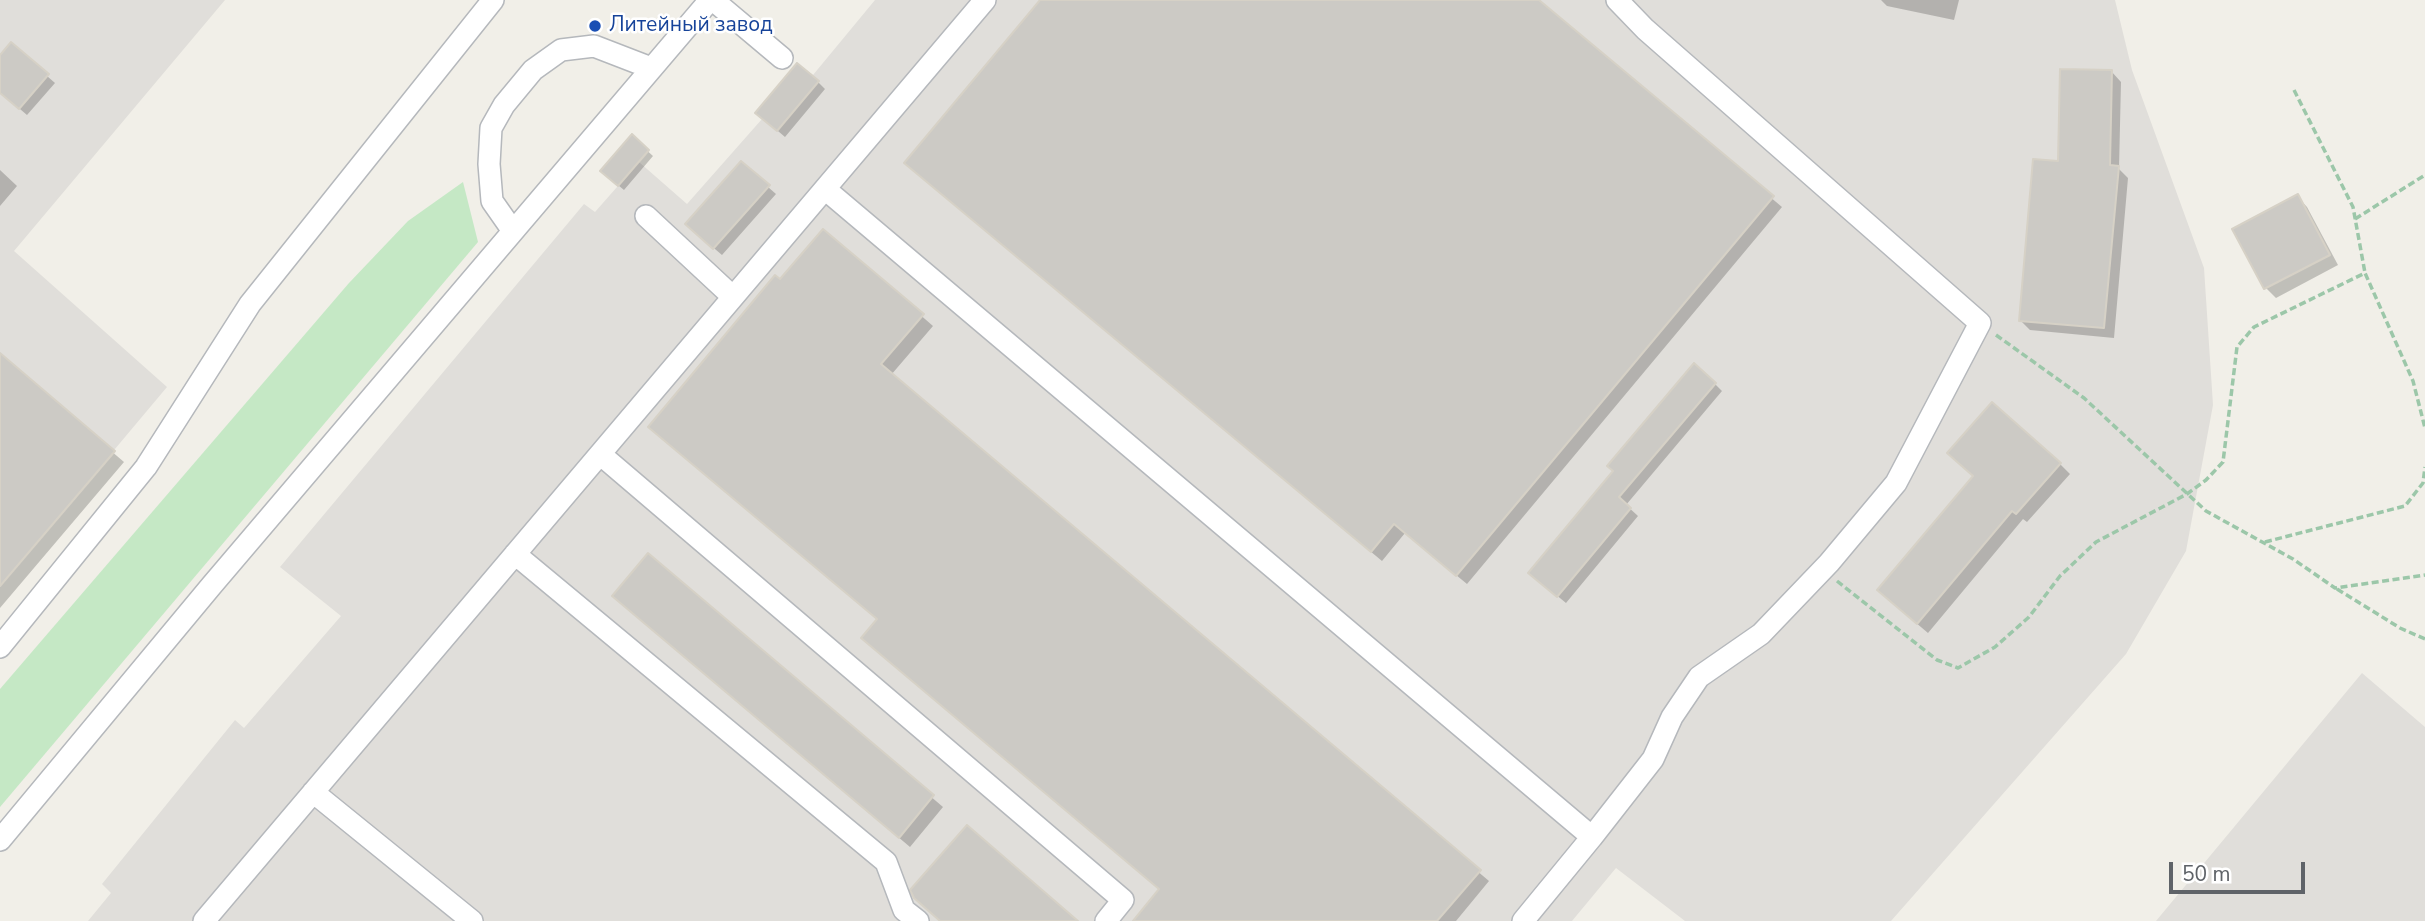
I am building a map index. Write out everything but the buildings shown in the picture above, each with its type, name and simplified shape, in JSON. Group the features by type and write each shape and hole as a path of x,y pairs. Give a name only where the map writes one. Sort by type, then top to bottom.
{"street":[{"path":"0,647 146,467 250,304 493,0"},
{"path":"0,840 513,231 712,0 782,58"},
{"path":"204,921 985,0"},
{"path":"1524,921 1653,759 1672,717 1699,677 1762,634 1823,570 1896,483 1980,323 1645,30 1617,0"},
{"path":"513,231 492,201 489,164 491,128 504,105 533,70 561,50 594,46 652,68"},
{"path":"825,189 1592,837"},
{"path":"646,216 733,298"},
{"path":"600,454 1123,900 1106,921"},
{"path":"515,554 886,862 904,910 918,921"},
{"path":"313,792 472,921"}],"path":[{"path":"2294,90 2353,207 2365,273 2413,381 2425,428"},
{"path":"2355,219 2425,175"},
{"path":"1823,570 1937,660 1958,667 1995,647 2029,617 2060,576 2096,542 2187,494 2206,480 2223,461 2237,346 2254,327 2365,273"},
{"path":"1980,323 2084,398 2206,511 2263,542 2400,628 2425,639"},
{"path":"2263,542 2405,506 2423,483 2425,467"},
{"path":"2335,588 2425,575"}],"shaded area":[{"path":"0,0 225,0 14,251 167,387 0,586"},
{"path":"875,0 2115,0 2132,70 2204,268 2213,405 2186,551 2126,654 1891,921 1685,921 1616,868 1572,921 88,921 111,893 102,884 235,720 244,728 341,616 280,567 584,204 595,212 639,162 687,204 762,119 755,113 797,63 813,75"},
{"path":"2362,673 2425,727 2425,921 2156,921"}],"green space":[{"path":"463,182 478,242 0,807 0,689 349,283 408,221"}],"place":[{"name":"Литейный завод","path":"595,26"}]}
